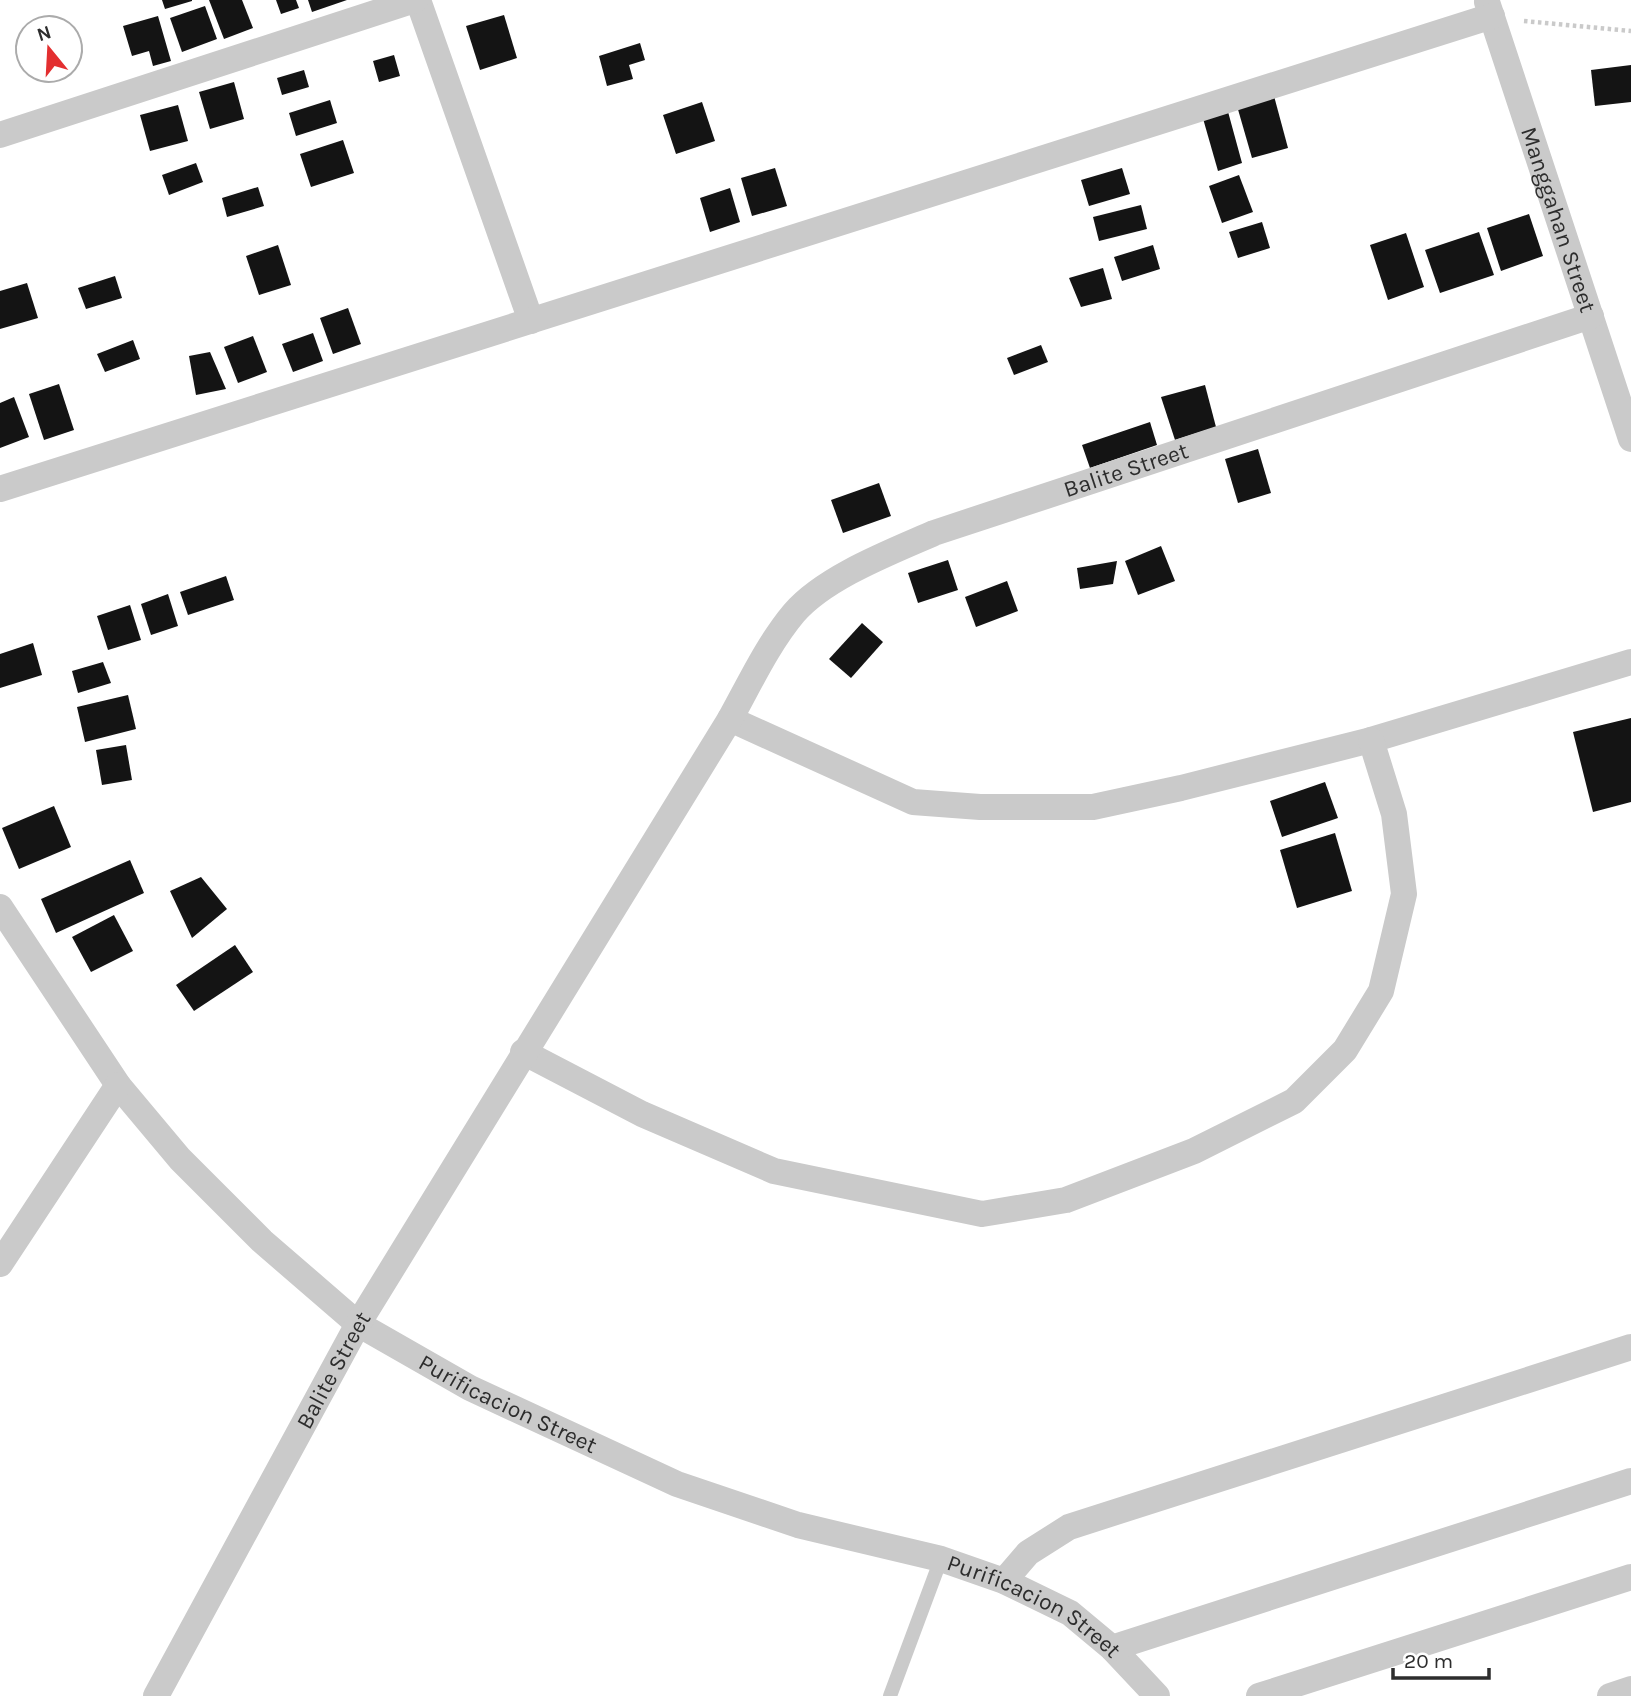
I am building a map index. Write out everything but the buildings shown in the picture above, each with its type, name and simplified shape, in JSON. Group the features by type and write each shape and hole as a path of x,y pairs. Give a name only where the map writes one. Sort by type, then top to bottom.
{"street":[{"path":"0,135 417,0 531,321"},
{"path":"0,489 531,321 1489,8"},
{"name":"Manggahan Street","path":"1489,8 1631,439"},
{"name":"Balite Street","path":"156,1696 358,1324 730,719 768,650 796,611 851,570 934,533 1591,316"},
{"path":"730,719 913,802 980,807 1093,807 1181,788 1371,740 1631,662"},
{"path":"523,1052 642,1114 774,1171 982,1214 1066,1200 1194,1151 1294,1101 1345,1050 1381,991 1404,894 1394,814 1371,740"},
{"name":"Purificacion Street","path":"0,907 118,1085 180,1159 262,1241 358,1324 470,1388 677,1484 798,1525 941,1559 1004,1581 1070,1613 1112,1648 1157,1696"},
{"path":"0,1264 118,1085"},
{"path":"1004,1581 1028,1553 1069,1527 1631,1347"},
{"path":"1112,1648 1631,1481"},
{"path":"1259,1696 1631,1577"},
{"path":"1610,1696 1631,1689"}],"lane":[{"path":"890,1696 941,1559"}],"path":[{"path":"1489,8 1546,25 1631,31"}]}
